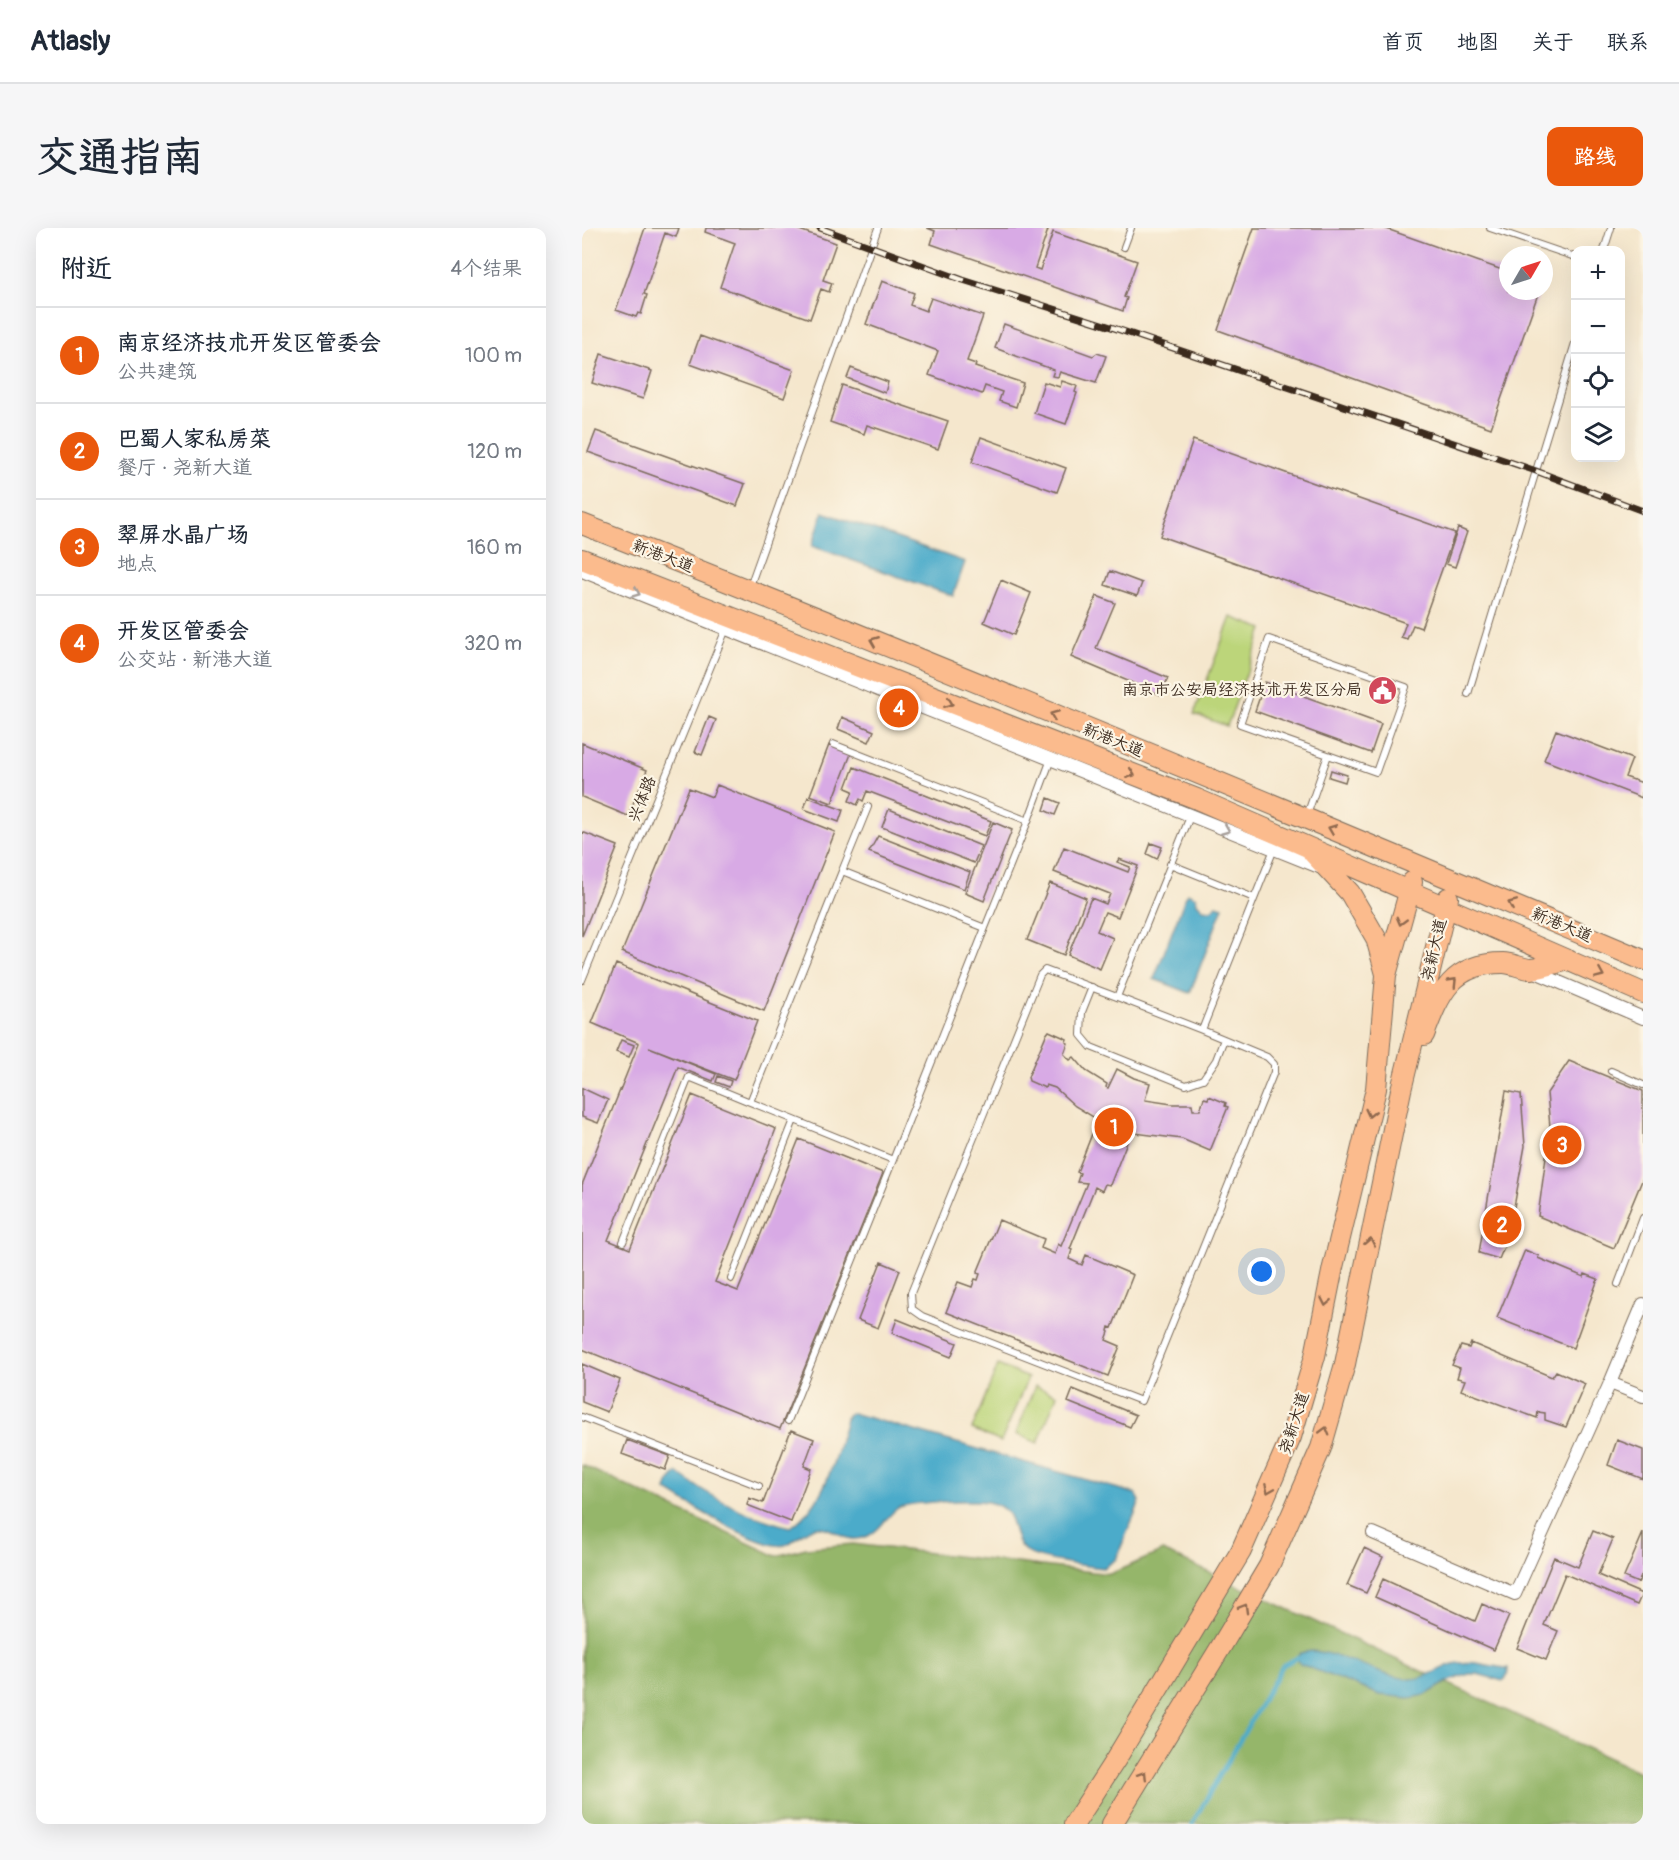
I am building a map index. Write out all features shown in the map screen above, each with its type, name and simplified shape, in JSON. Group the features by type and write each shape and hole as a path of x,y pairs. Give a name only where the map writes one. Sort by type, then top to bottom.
{"main road":[{"name":"新港大道","path":"582,524 749,590 1455,880 1643,960"},
{"name":"新港大道","path":"582,559 1277,841 1307,846 1444,908 1643,993"},
{"name":"尧新大道","path":"1307,846 1350,893 1376,938 1386,975"},
{"name":"尧新大道","path":"1074,1824 1193,1634 1241,1551 1291,1437 1315,1356 1333,1267 1376,1089 1386,975 1418,865"},
{"name":"尧新大道","path":"1112,1824 1220,1650 1269,1566 1320,1448 1345,1364 1401,1090 1444,908 1455,880"},
{"name":"尧新大道","path":"1401,1090 1439,997 1465,970 1488,963 1508,963 1529,969 1568,960"}],"street":[{"path":"582,571 726,629 1054,752"},
{"path":"1277,841 1330,872"},
{"path":"1529,969 1643,1018"},
{"path":"1373,1533 1515,1594 1643,1304"},
{"path":"1610,1383 1643,1396"}],"lane":[{"path":"749,590 878,228"},
{"path":"1124,247 1131,228"},
{"path":"1490,228 1571,256"},
{"path":"1605,246 1611,228"},
{"path":"1468,694 1572,354"},
{"name":"兴体路","path":"582,980 726,629"},
{"path":"1269,639 1406,687 1376,772 1328,755 1240,724 1269,639"},
{"path":"833,744 1028,821"},
{"path":"788,1421 1054,752"},
{"path":"1306,819 1328,755"},
{"path":"750,1102 868,807"},
{"path":"1116,997 1194,807"},
{"path":"1202,1030 1277,841"},
{"path":"1170,864 1254,898"},
{"path":"842,871 985,928"},
{"path":"1046,970 1116,997 1267,1057 1274,1064 1274,1072 1141,1401 922,1316 912,1309 911,1293 1040,975 1046,970"},
{"path":"1092,987 1082,1012 1081,1035 1091,1047 1186,1085 1203,1079 1216,1060 1224,1039"},
{"path":"1611,1071 1643,1085"},
{"path":"623,1242 689,1077 893,1160"},
{"path":"731,1279 794,1120"},
{"path":"1618,1284 1643,1218"},
{"path":"582,1417 759,1486"}],"green space":[{"path":"1231,617 1263,629 1227,726 1194,714"},
{"path":"998,1365 1028,1378 1001,1442 972,1429"},
{"path":"1035,1386 1057,1395 1038,1443 1016,1434"},
{"path":"582,1465 776,1556 806,1548 853,1544 1110,1574 1163,1551 1643,1774 1643,1824 582,1824"}],"water":[{"path":"823,512 965,562 953,596 812,546"},
{"path":"1187,893 1196,897 1197,903 1203,909 1211,910 1217,905 1223,907 1190,993 1154,979"},
{"path":"852,1413 1136,1494 1140,1501 1116,1559 1103,1568 1064,1563 1033,1555 1020,1545 1012,1522 1003,1508 993,1503 979,1501 904,1506 894,1511 873,1533 860,1539 848,1538 827,1528 816,1527 785,1545 774,1545 725,1525 666,1490 669,1482 677,1473 731,1506 791,1527 803,1517 822,1491 834,1461 847,1415"},
{"path":"1312,1651 1337,1656 1385,1674 1410,1679 1420,1678 1460,1663 1508,1668 1508,1672 1503,1681 1469,1674 1449,1681 1426,1695 1410,1698 1380,1695 1300,1664 1297,1658 1300,1653"}],"building":[{"path":"645,228 679,228 676,237 665,233 644,294 647,295 641,314 638,313 636,317 616,310"},
{"path":"706,228 794,228 836,243 823,280 832,283 829,292 821,289 810,319 720,287 735,243 705,232"},
{"path":"927,228 1042,228 1048,230 1035,268 1040,270 1053,232 1137,261 1124,297 1127,298 1123,311 931,244 935,231"},
{"path":"1254,228 1384,228 1499,269 1499,300 1536,300 1491,428 1218,330"},
{"path":"882,281 914,293 910,305 926,311 931,298 983,316 967,361 976,364 975,367 1023,383 1016,407 999,401 1002,392 985,386 982,394 929,375 938,351 866,324"},
{"path":"1004,324 1093,356 1097,353 1106,356 1096,383 1060,372 1058,377 1052,376 1054,370 995,348"},
{"path":"700,336 794,370 784,398 690,364"},
{"path":"601,354 652,371 643,399 592,383"},
{"path":"851,368 888,382 885,393 847,378"},
{"path":"1062,381 1077,386 1075,392 1077,393 1066,424 1034,413 1044,382 1060,387"},
{"path":"842,385 948,421 938,449 867,425 864,434 830,422"},
{"path":"596,431 745,484 737,506 588,452"},
{"path":"981,437 1066,468 1057,492 972,462"},
{"path":"1193,440 1455,533 1421,628 1413,625 1407,639 1401,637 1406,623 1160,536"},
{"path":"1458,528 1467,532 1455,567 1446,564"},
{"path":"1110,571 1142,583 1137,596 1105,585"},
{"path":"1001,580 1031,593 1014,635 984,622"},
{"path":"1097,596 1115,603 1096,648 1168,678 1161,695 1071,657"},
{"path":"1265,682 1381,724 1371,753 1255,711"},
{"path":"709,717 716,720 702,755 695,752"},
{"path":"842,717 874,731 869,742 838,729"},
{"path":"1556,730 1632,759 1625,777 1643,783 1642,798 1544,760"},
{"path":"582,743 647,770 628,816 582,797"},
{"path":"829,745 851,754 832,803 810,795"},
{"path":"854,767 991,821 985,836 867,791 863,801 860,799 857,805 849,801 853,791 846,788"},
{"path":"1331,770 1347,775 1345,782 1329,777"},
{"path":"717,785 835,832 764,1011 622,952 689,788 712,797"},
{"path":"808,797 843,810 839,822 804,809"},
{"path":"1048,798 1060,803 1055,815 1044,810"},
{"path":"889,809 981,846 974,863 882,827"},
{"path":"993,822 1012,830 984,901 965,893"},
{"path":"582,832 618,846 582,936"},
{"path":"878,836 970,872 964,889 869,852"},
{"path":"1151,843 1162,847 1157,859 1147,854"},
{"path":"1064,847 1128,872 1130,867 1117,862 1119,859 1138,866 1118,917 1105,912 1097,931 1113,938 1100,969 1068,955 1091,898 1106,904 1110,894 1054,872"},
{"path":"1050,883 1086,898 1064,955 1027,940"},
{"path":"616,964 757,1021 734,1080 649,1047 716,1074 713,1081 678,1067 608,1240 630,1249 692,1095 776,1129 715,1282 738,1291 799,1139 883,1173 780,1429 582,1349 582,1185 639,1043 592,1023"},
{"path":"1049,1031 1067,1039 1064,1054 1070,1060 1074,1057 1086,1071 1107,1084 1108,1088 1117,1069 1150,1083 1145,1100 1192,1104 1193,1110 1200,1110 1204,1098 1208,1099 1209,1096 1226,1103 1225,1106 1228,1107 1210,1151 1182,1139 1127,1132 1126,1136 1129,1137 1110,1185 1105,1184 1102,1191 1095,1187 1070,1249 1072,1250 1069,1259 1082,1265 1086,1255 1133,1275 1112,1328 1109,1327 1108,1331 1106,1340 1120,1346 1108,1376 946,1312 958,1282 972,1287 975,1279 978,1280 980,1274 977,1273 999,1220 1044,1239 1041,1248 1055,1254 1058,1244 1061,1246 1087,1183 1077,1182 1080,1173 1077,1172 1096,1124 1099,1125 1100,1121 1075,1106 1055,1088 1046,1085 1045,1088 1029,1081 1028,1077"},
{"path":"621,1040 634,1045 629,1057 616,1052"},
{"path":"1569,1061 1643,1091 1643,1178 1614,1248 1538,1216 1550,1127 1547,1093"},
{"path":"718,1076 731,1081 729,1087 716,1082"},
{"path":"582,1088 608,1100 598,1123 582,1117"},
{"path":"1506,1091 1521,1094 1525,1146 1509,1235 1499,1259 1479,1253"},
{"path":"1525,1250 1539,1256 1538,1258 1584,1277 1585,1274 1598,1279 1573,1348 1497,1318"},
{"path":"881,1262 900,1270 878,1328 858,1320"},
{"path":"897,1319 957,1343 951,1357 892,1333"},
{"path":"1471,1343 1552,1377 1556,1371 1585,1384 1566,1427 1545,1420 1545,1413 1538,1412 1537,1418 1461,1390 1465,1380 1457,1378 1460,1368 1452,1365 1461,1346 1469,1348"},
{"path":"582,1364 620,1380 607,1412 582,1402"},
{"path":"1073,1389 1136,1415 1130,1427 1068,1402"},
{"path":"791,1430 814,1439 804,1466 811,1469 791,1522 747,1505 749,1498 763,1503"},
{"path":"627,1440 670,1456 665,1470 622,1454"},
{"path":"1617,1440 1643,1450 1643,1479 1608,1465"},
{"path":"1593,1531 1613,1539 1598,1575 1642,1594 1637,1605 1565,1574 1544,1625 1558,1631 1546,1660 1517,1648 1554,1557 1578,1567"},
{"path":"1643,1533 1643,1572 1638,1583 1624,1577"},
{"path":"1364,1548 1383,1557 1366,1593 1347,1585"},
{"path":"1383,1579 1475,1621 1482,1604 1509,1616 1494,1650 1375,1597"}],"waterway":[{"path":"1192,1824 1283,1665 1297,1658"}],"railway":[{"path":"820,228 963,280 1108,326 1536,471 1643,511"}],"place":[{"name":"南京市公安局经济技术开发区分局","path":"1383,690"},
{"name":"开发区管委会","path":"899,708"},
{"name":"南京经济技术开发区管委会","path":"1114,1127"},
{"name":"翠屏水晶广场","path":"1562,1145"},
{"name":"巴蜀人家私房菜","path":"1502,1225"}]}
